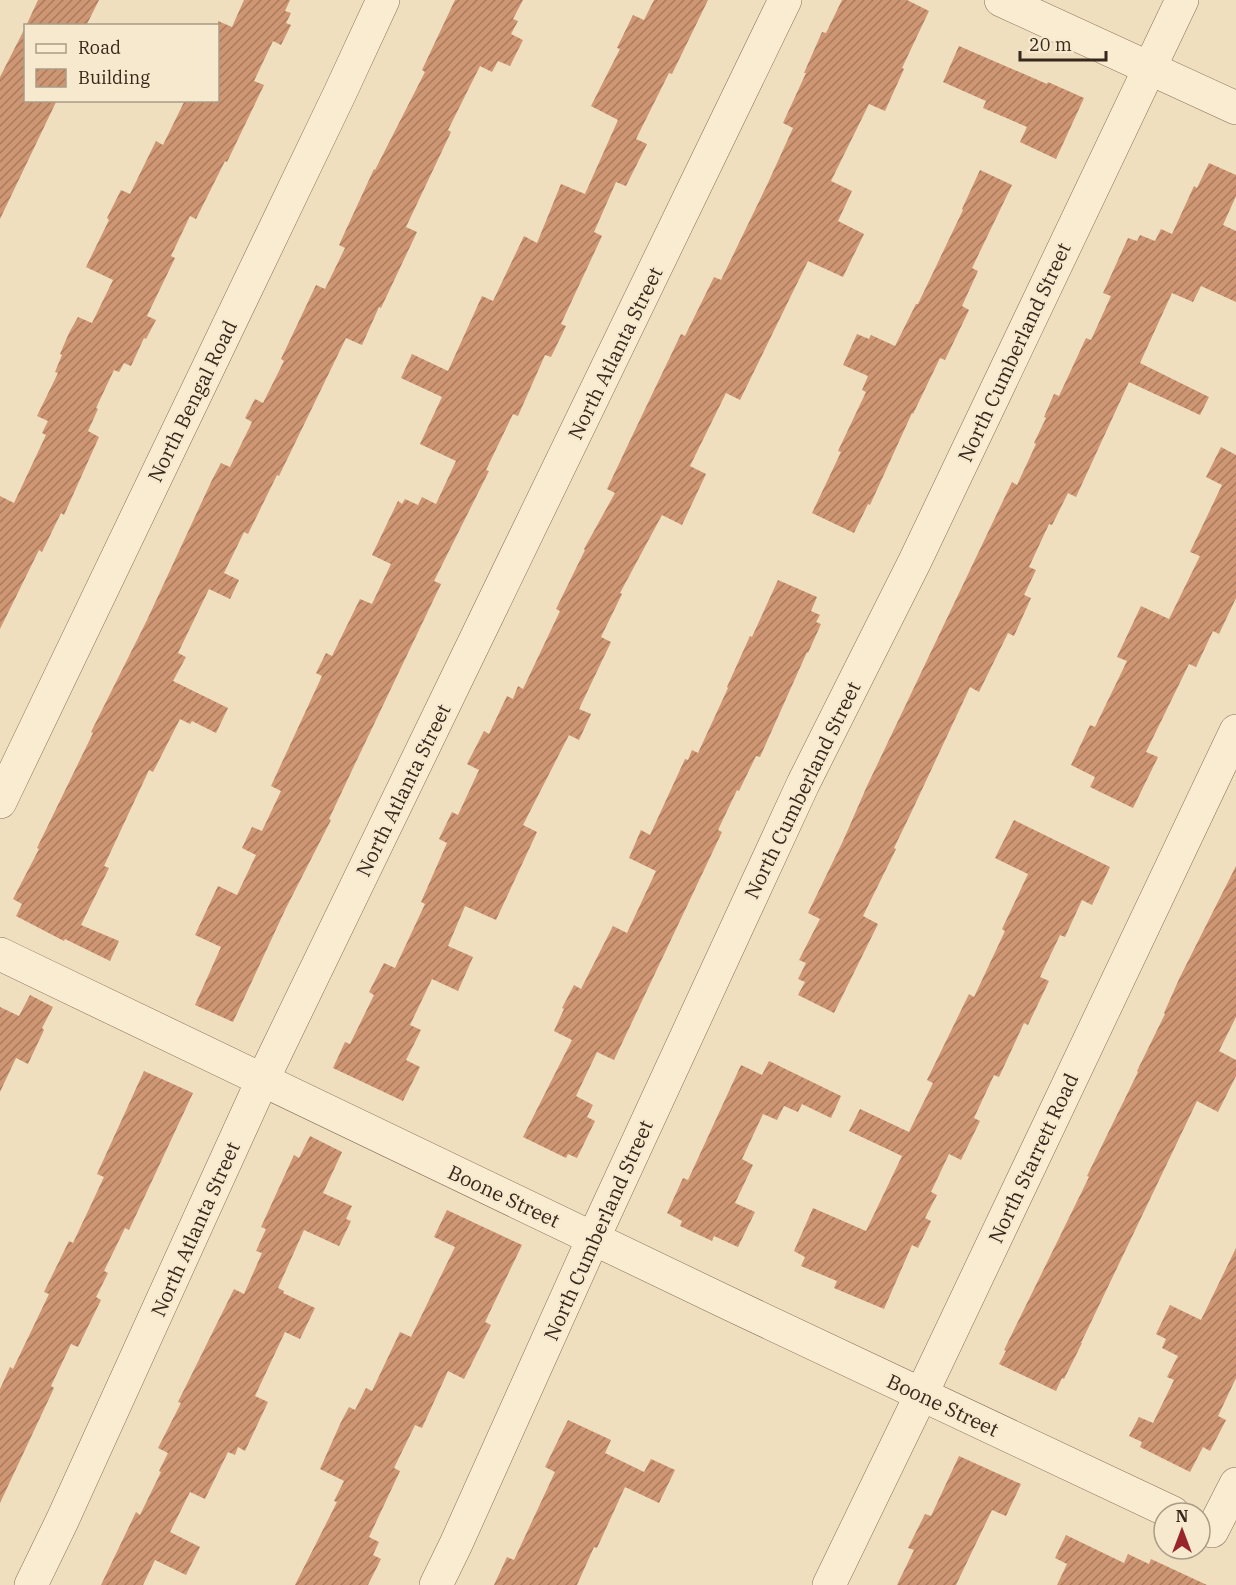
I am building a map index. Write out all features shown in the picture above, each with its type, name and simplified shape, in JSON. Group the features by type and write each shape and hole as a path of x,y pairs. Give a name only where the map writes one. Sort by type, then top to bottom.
{"street":[{"name":"North Bengal Road","path":"0,802 383,0"},
{"name":"North Atlanta Street","path":"31,1585 262,1081 785,0"},
{"path":"1001,0 1236,108"},
{"name":"North Cumberland Street","path":"436,1585 802,784 915,561 1182,0"},
{"name":"North Starrett Road","path":"829,1585 1236,731"},
{"name":"Boone Street","path":"0,954 593,1239 1152,1503"},
{"path":"1216,1533 1236,1484"}],"building":[{"path":"38,0 99,0 87,24 27,24"},
{"path":"244,0 290,0 285,11 291,13 286,23 291,25 281,45 273,41 254,81 264,85 227,162 225,161 196,219 190,216 171,256 175,258 147,316 156,320 146,339 144,338 131,366 124,363 119,372 114,370 88,431 99,437 64,515 61,513 42,552 39,550 0,629 0,496 14,503 46,435 42,433 48,421 37,416 58,373 55,372 69,333 78,317 92,323 113,280 86,267 121,190 130,194 156,141 163,145 184,102 219,102 218,21 232,27"},
{"path":"455,0 523,0 513,19 518,21 511,34 523,40 510,66 498,61 492,72 480,66 448,130 451,132 406,227 417,232 362,345 346,338 279,476 277,475 248,534 244,532 224,573 239,580 230,599 209,589 178,653 186,657 173,681 228,708 216,733 192,721 190,724 180,719 153,772 149,770 104,866 109,868 81,925 119,941 110,961 65,939 64,941 16,916 22,904 13,899 39,849 37,848 93,733 91,732 147,620 212,480 221,463 230,467 252,422 245,418 255,399 263,403 284,361 281,359 316,285 325,289 345,248 339,245 374,169 425,72 422,70"},
{"path":"654,0 708,0 672,74 669,73 636,139 647,144 626,186 616,182 594,232 602,236 561,324 566,326 551,357 545,355 518,416 513,414 486,470 489,471 434,581 441,584 329,819 331,820 286,908 233,1022 195,1005 221,947 195,935 218,886 237,895 256,855 242,848 252,827 262,831 281,791 271,786 322,676 316,673 326,653 332,656 360,599 372,604 391,564 372,555 398,501 402,504 405,499 418,505 422,497 436,504 456,461 420,444 442,397 401,378 412,354 448,371 482,296 493,301 524,236 537,243 561,184 585,194 618,120 591,106 620,49 617,48 633,15 644,20"},
{"path":"842,0 907,0 929,11 885,111 869,104 831,181 852,191 838,221 864,234 843,277 808,261 740,400 726,393 690,466 706,474 682,525 662,515 620,593 622,594 601,637 611,642 579,709 591,714 579,740 569,735 523,825 537,832 496,920 465,906 448,946 473,957 458,991 432,979 410,1025 421,1030 406,1060 420,1067 403,1101 333,1068 345,1042 350,1044 374,995 369,992 384,963 395,968 425,904 421,902 447,843 439,839 452,812 458,815 479,770 467,764 484,731 489,734 507,696 513,699 518,686 523,689 560,611 556,609 584,549 615,493 607,489 681,334 685,336 714,277 721,280 767,185 793,128 783,123 822,32 826,33"},
{"path":"24,30 24,102 56,102 0,219 0,77"},
{"path":"959,46 1084,98 1056,159 1020,142 1027,127 983,108 986,101 943,82"},
{"path":"1209,163 1236,175 1236,196 1223,225 1236,231 1236,302 1201,286 1193,302 1172,293 1140,363 1209,397 1200,415 1129,382 1076,497 1068,493 1052,525 1049,524 1029,567 1036,570 1024,595 1031,598 1014,636 1008,633 979,692 970,687 894,848 896,849 863,916 878,924 834,1013 798,995 805,982 798,979 806,963 799,960 820,919 808,913 1012,482 1017,485 1036,444 1034,443 1054,394 1059,396 1086,338 1091,340 1111,296 1103,293 1128,238 1137,241 1140,235 1155,241 1161,229 1172,234 1194,186 1197,188"},
{"path":"980,170 1012,185 972,268 978,271 962,306 969,310 945,360 940,358 870,505 868,504 854,533 812,513 866,392 862,390 868,376 843,365 857,334 869,339 871,335 895,346 918,304"},
{"path":"1221,447 1236,455 1236,598 1219,634 1213,631 1196,667 1189,664 1146,752 1158,757 1133,808 1090,787 1095,777 1071,765 1090,725 1095,727 1127,661 1117,657 1141,606 1169,619 1200,556 1190,552 1222,485 1206,477"},
{"path":"778,580 817,597 811,611 820,615 816,622 821,624 760,757 756,756 718,830 722,832 614,1060 597,1052 576,1096 593,1105 587,1117 595,1121 577,1158 568,1154 566,1158 523,1137 572,1040 554,1031 564,1009 562,1008 574,985 581,989 613,926 627,933 656,871 629,858 641,830 650,835 685,759 688,760 692,750 698,753 750,636 752,637"},
{"path":"1014,820 1110,867 1092,905 1082,900 1065,937 1060,935 1040,977 1049,981 1028,1025 1024,1023 999,1077 994,1075 974,1118 980,1121 961,1160 949,1154 931,1192 937,1195 925,1218 931,1221 918,1248 912,1245 884,1309 834,1288 837,1281 801,1266 805,1257 794,1251 813,1208 866,1231 902,1156 849,1131 860,1109 909,1132 933,1083 927,1080 969,994 974,997 1005,931 1002,929 1028,874 995,858"},
{"path":"1236,866 1236,1017 1219,1051 1236,1060 1236,1076 1218,1112 1197,1101 1082,1343 1056,1391 999,1364 1089,1177 1087,1176 1138,1072 1180,977"},
{"path":"30,995 53,1007 28,1064 16,1058 0,1092 0,1007 19,1016"},
{"path":"769,1061 841,1096 831,1118 802,1104 798,1112 784,1106 777,1120 763,1114 742,1159 753,1165 735,1203 755,1212 738,1247 714,1236 712,1241 680,1226 682,1221 667,1213 683,1178 688,1180 741,1065 762,1075"},
{"path":"144,1071 193,1093 129,1230 125,1228 104,1271 108,1273 96,1297 101,1300 78,1347 71,1344 51,1386 54,1388 0,1503 0,1389 10,1367 13,1369 49,1294 44,1292 69,1241 73,1243 104,1177 97,1174"},
{"path":"310,1136 342,1152 323,1193 352,1206 346,1219 351,1221 339,1246 304,1230 278,1288 284,1291 283,1293 315,1308 300,1339 285,1332 255,1396 268,1402 245,1451 238,1447 235,1455 228,1452 205,1499 190,1492 170,1532 200,1547 186,1575 155,1560 143,1585 101,1585 136,1512 140,1515 161,1472 159,1471 168,1453 158,1448 181,1403 178,1402 234,1289 244,1294 262,1253 256,1251 266,1229 261,1227 294,1155 299,1158"},
{"path":"447,1210 522,1245 485,1322 491,1325 464,1379 448,1371 422,1428 415,1425 394,1468 400,1471 369,1537 379,1542 373,1555 381,1559 368,1585 295,1585 337,1502 334,1501 344,1481 320,1469 341,1422 349,1407 355,1410 366,1388 372,1391 400,1332 411,1337 455,1247 434,1237"},
{"path":"1236,1248 1236,1378 1218,1416 1226,1420 1210,1451 1203,1447 1190,1472 1140,1447 1142,1442 1129,1436 1139,1417 1153,1423 1174,1380 1167,1377 1178,1356 1162,1348 1166,1339 1156,1334 1170,1305 1201,1320"},
{"path":"568,1420 611,1440 605,1453 644,1472 651,1459 675,1470 659,1503 625,1487 577,1585 494,1585 507,1557 514,1560 555,1472 545,1467"},
{"path":"959,1456 1021,1484 1006,1516 992,1510 956,1585 897,1585 914,1550 908,1548 925,1514 931,1516"},
{"path":"1066,1535 1124,1563 1128,1554 1149,1564 1151,1559 1207,1585 1057,1585 1067,1564 1055,1558"}]}
